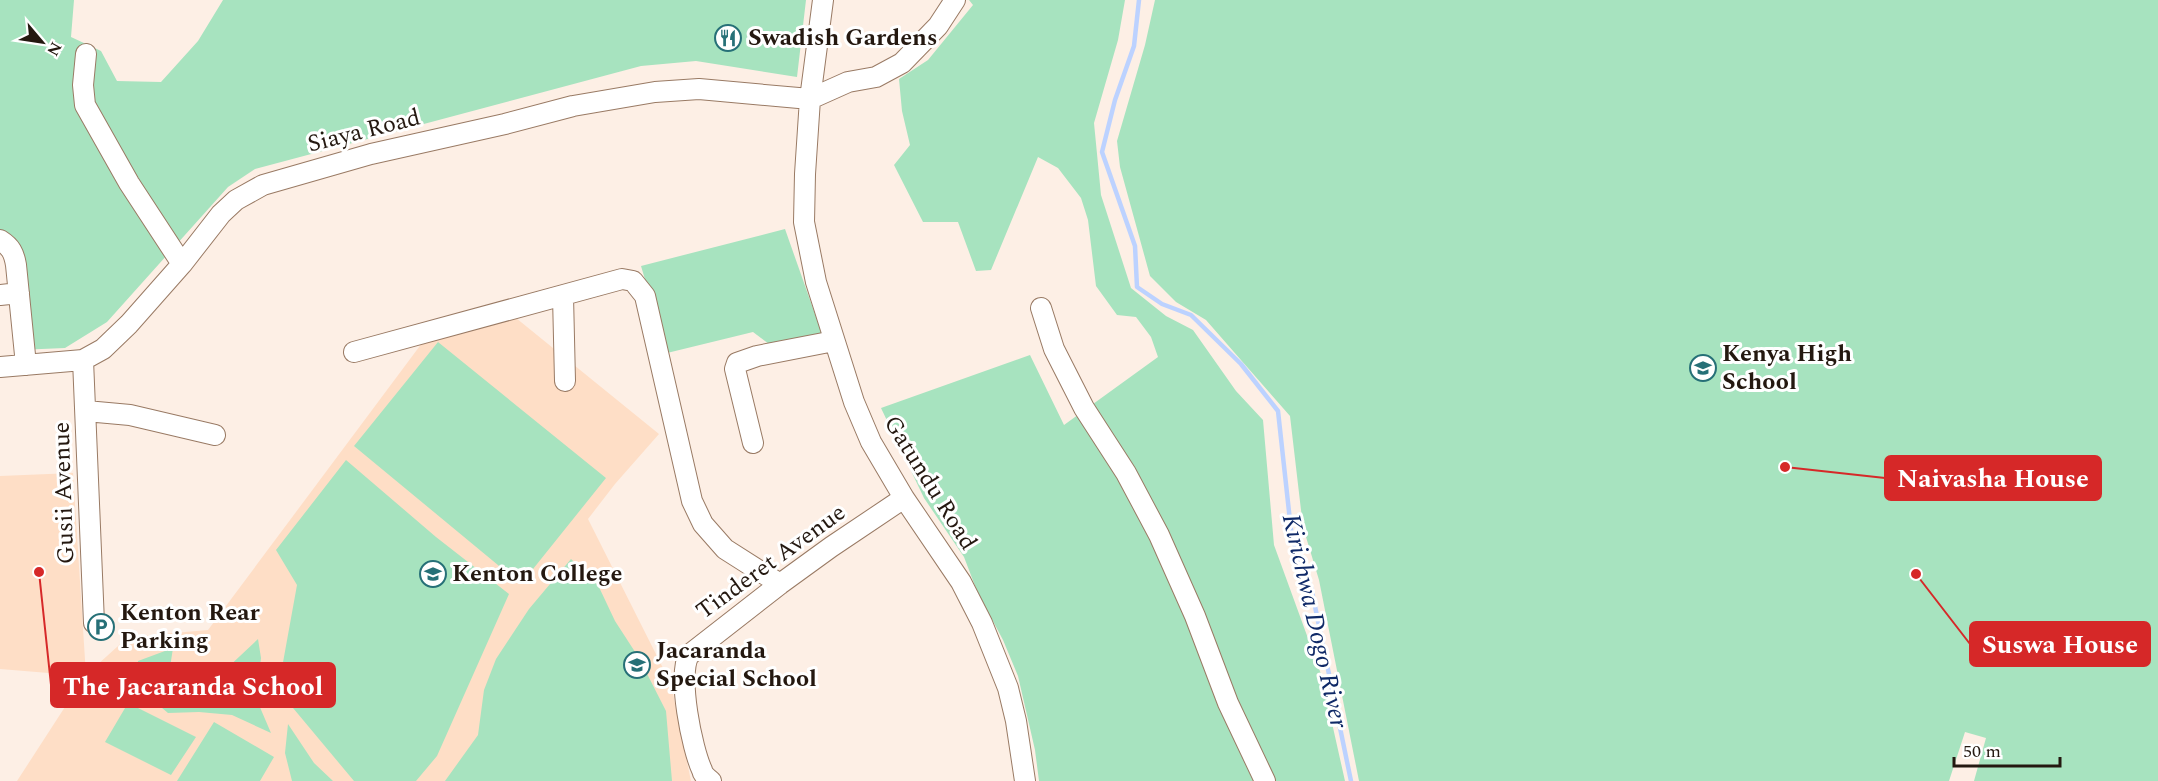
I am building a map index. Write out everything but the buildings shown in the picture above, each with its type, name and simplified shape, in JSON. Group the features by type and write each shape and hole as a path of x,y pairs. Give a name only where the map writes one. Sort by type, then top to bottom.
{"street":[{"name":"Gatundu Road","path":"823,0 810,99 805,174 804,222 816,282 854,402 871,442 904,498 961,582 982,623 1008,688 1016,721 1025,781"},
{"path":"810,99 848,82 876,77 902,63 938,26 955,0"},
{"path":"86,54 85,105 129,183 182,264"},
{"name":"Siaya Road","path":"0,366 83,360 103,349 129,324 182,264 221,214 236,200 263,185 370,154 505,124 573,106 655,92 699,89 810,99"},
{"path":"0,240 9,245 14,255 10,294 26,365"},
{"path":"354,352 622,279 633,281 641,289 647,307 692,501 704,524 725,549 780,584"},
{"path":"563,296 565,381"},
{"path":"1041,308 1054,349 1084,408 1126,473 1158,536 1195,616 1228,703 1264,781"},
{"path":"753,443 735,369 737,363 757,356 834,341"},
{"name":"Gusii Avenue","path":"83,360 94,623"},
{"path":"86,411 130,415 215,435"},
{"name":"Tinderet Avenue","path":"711,781 702,772 690,728 685,687 686,660 693,651 780,584 904,498"}],"shaded area":[{"name":"Kenton College","path":"506,310 659,434 588,519 671,684 691,781 17,781 85,676 0,669 0,476 73,473 86,675 128,637 208,630 425,339"}],"green space":[{"path":"0,0 74,0 71,37 101,51 117,81 161,82 198,41 223,0 806,0 797,77 696,61 641,66 255,169 228,187 107,322 65,348 18,350 13,278 0,240"},
{"path":"969,0 1125,0 1118,40 1094,123 1101,195 1131,288 1166,316 1193,330 1236,391 1263,420 1274,545 1321,674 1345,781 1039,781 1035,750 1018,676 1003,640 977,591 964,557 924,498 881,408 1030,355 1064,425 1158,357 1151,337 1136,317 1117,315 1096,286 1088,220 1081,198 1058,168 1038,157 991,270 976,271 958,222 923,222 894,165 910,145 902,111 899,79 928,60 973,5"},
{"name":"Kenya High School","path":"1155,0 2158,0 2158,781 1974,781 1986,738 1965,732 1949,781 1359,781 1319,580 1303,527 1290,416 1206,320 1176,302 1150,276 1120,167 1117,141 1145,45"},
{"path":"785,229 822,334 769,344 753,332 667,353 641,266"},
{"path":"438,342 606,478 521,584 354,446"},
{"path":"346,460 436,537 509,594 437,756 416,781 354,781 278,690 297,585 276,550"},
{"path":"571,559 598,585 615,621 639,658 666,711 672,781 445,781 478,735 484,690 496,659 529,609"},
{"path":"258,639 261,658 256,698 271,733 232,715 199,712 168,713 136,686 138,661 173,648 169,674 211,692 224,671"},
{"path":"128,703 196,737 171,775 105,742"},
{"path":"214,722 274,757 260,781 177,781"},
{"path":"288,724 314,763 333,781 292,781 285,753"}],"waterway":[{"name":"Kirichwa Dogo River","path":"1139,0 1134,46 1115,100 1102,152 1135,246 1137,287 1162,304 1191,315 1241,364 1278,411 1292,539 1311,587 1351,781"}],"place":[{"name":"Swadish Gardens","path":"728,38"},
{"name":"Kenya High School","path":"1703,368"},
{"name":"Naivasha House","path":"1785,467"},
{"name":"The Jacaranda School","path":"39,572"},
{"name":"Kenton College","path":"433,574"},
{"name":"Suswa House","path":"1916,574"},
{"name":"Kenton Rear Parking","path":"101,627"},
{"name":"Jacaranda Special School","path":"637,665"}]}
